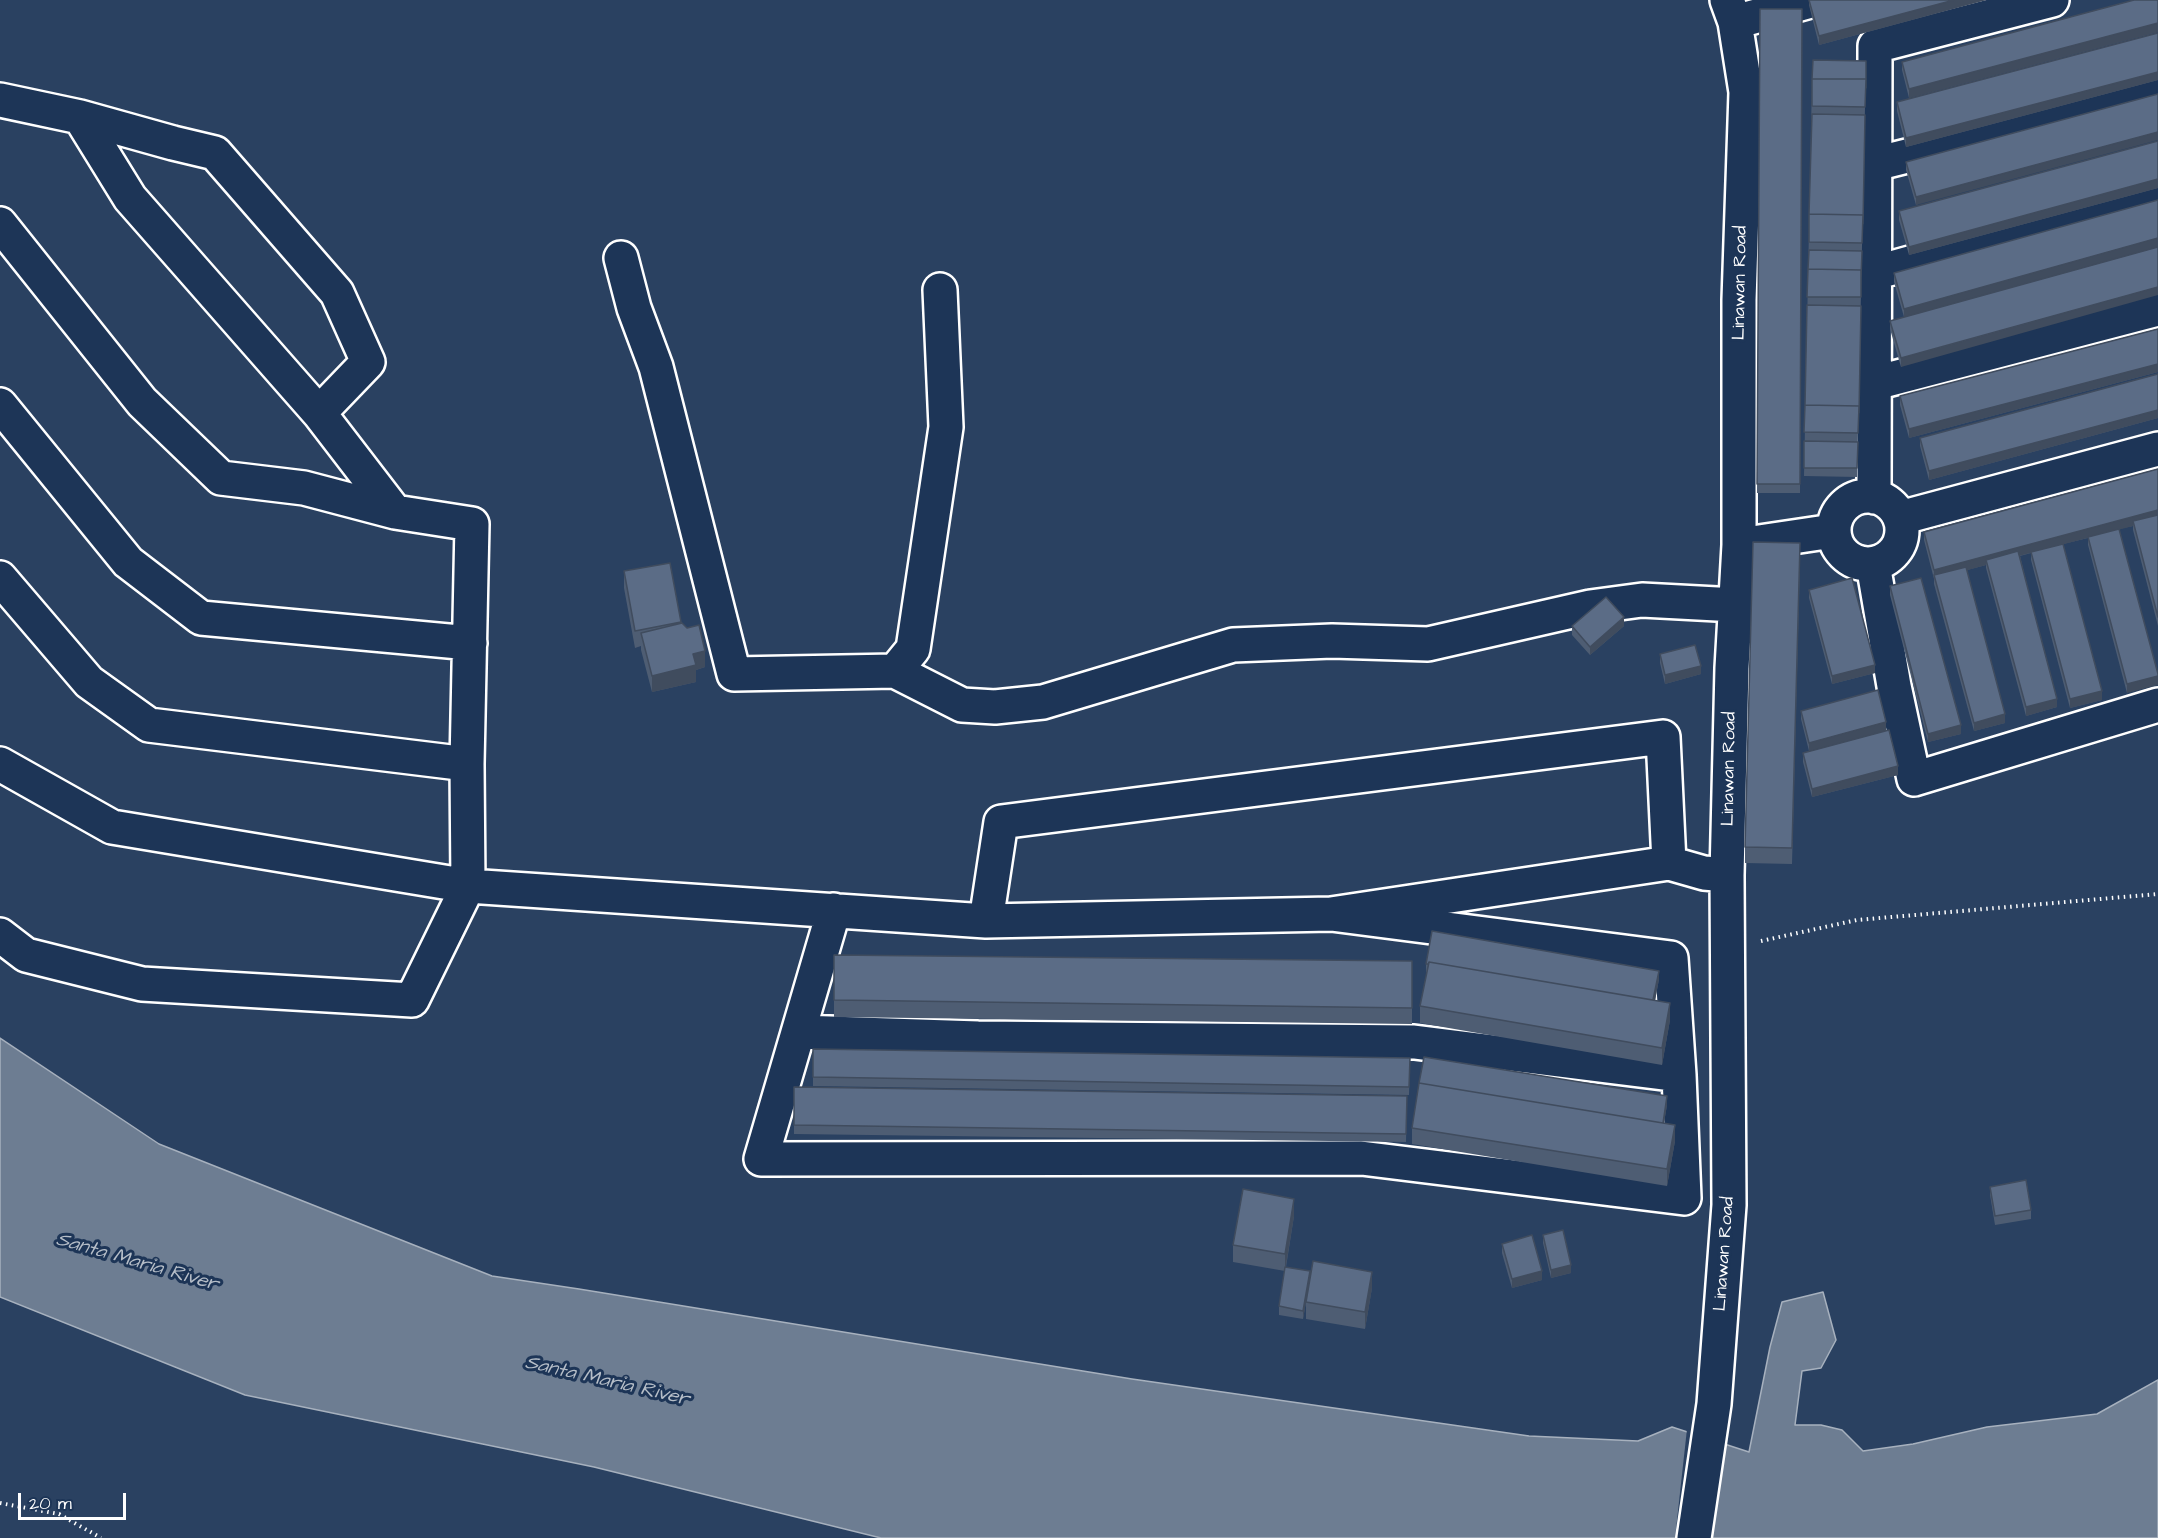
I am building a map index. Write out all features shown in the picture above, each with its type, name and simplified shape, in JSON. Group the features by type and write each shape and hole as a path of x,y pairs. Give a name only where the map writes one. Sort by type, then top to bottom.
{"street":[{"path":"1730,11 1814,0"},
{"path":"1874,496 1875,45 2052,0"},
{"name":"Linawan Road","path":"1694,1538 1714,1404 1729,1205 1727,875 1732,669 1739,545 1739,300 1746,92 1730,11"},
{"path":"1875,164 2158,93"},
{"path":"0,100 80,117 215,153 337,293 368,362 318,413"},
{"path":"80,117 130,198 318,413 395,512"},
{"path":"1874,273 2158,194"},
{"path":"0,224 142,402 221,478 304,488 395,512 472,524 467,764 468,886 412,1000 142,984 26,955 0,935"},
{"path":"621,258 634,308 656,367 734,674 895,671 962,705 995,707 1043,702 1233,645 1332,641 1428,644 1590,607 1642,600 1736,605"},
{"path":"895,671 913,649 946,427 940,290"},
{"path":"1875,383 2158,309"},
{"path":"0,405 128,562 201,618 470,643"},
{"path":"1900,518 2158,449"},
{"path":"1874,496 1894,508 1900,518 1901,533 1897,548 1887,559 1873,564 1853,562 1839,550 1833,531 1838,512 1854,499 1874,496"},
{"path":"1739,545 1833,531"},
{"path":"1873,564 1894,686 1914,779 2158,705"},
{"path":"0,578 88,682 149,724 467,764"},
{"path":"986,921 1001,822 1663,737 1669,863"},
{"path":"0,764 112,827 468,886 986,921 1331,914 1669,863 1704,873 1727,875"},
{"path":"834,910 761,1159 1361,1158 1684,1198 1671,958 1331,914"},
{"path":"800,1032 978,1038 1414,1042 1679,1075"}],"path":[{"path":"1728,948 1857,920 2158,894"},
{"path":"0,1503 59,1514 101,1538"}],"water":[{"name":"Santa Maria River","path":"0,1038 159,1144 492,1276 1132,1379 1529,1436 1638,1441 1672,1427 1749,1452 1770,1347 1782,1302 1823,1292 1836,1340 1821,1368 1802,1371 1795,1425 1821,1425 1842,1430 1863,1451 1913,1444 1987,1427 2097,1414 2158,1380 2158,1538 881,1538 594,1467 245,1395 0,1297"}],"pier":[{"path":"1687,1429 1713,1438 1702,1538 1675,1538"}],"building":[{"path":"1809,0 1954,0 1819,36"},
{"path":"2134,0 2158,0 2158,23 1909,89 1902,62"},
{"path":"1760,9 1802,9 1800,484 1757,484"},
{"path":"2158,33 2158,72 1906,138 1897,102"},
{"path":"1813,60 1866,61 1866,79 1812,79"},
{"path":"1812,79 1866,79 1865,107 1812,106"},
{"path":"2158,94 2158,132 1916,197 1906,162"},
{"path":"1812,114 1865,115 1863,224 1863,215 1809,214"},
{"path":"2158,141 2158,179 1909,247 1899,211"},
{"path":"2158,200 2158,238 1904,309 1894,273"},
{"path":"1809,214 1863,215 1862,243 1809,242"},
{"path":"2158,247 2158,287 1901,358 1890,321"},
{"path":"1809,250 1862,251 1861,278 1861,270 1808,269"},
{"path":"1808,269 1861,270 1861,297 1807,297"},
{"path":"1807,305 1861,306 1859,413 1859,406 1805,405"},
{"path":"2158,329 2158,364 1909,429 1900,396"},
{"path":"2158,374 2158,410 1929,471 1920,438"},
{"path":"1805,405 1859,406 1858,433 1804,432"},
{"path":"1804,441 1858,442 1857,468 1804,468"},
{"path":"2158,469 2158,510 1934,570 1924,532"},
{"path":"2158,515 2158,617 2133,521"},
{"path":"2119,529 2158,674 2158,676 2127,684 2088,537"},
{"path":"1753,542 1800,543 1792,848 1745,847"},
{"path":"2063,544 2102,691 2070,699 2031,552"},
{"path":"2018,551 2057,699 2026,707 1986,560"},
{"path":"670,563 681,622 635,631 624,571"},
{"path":"1966,567 2005,714 1974,723 1934,575"},
{"path":"1852,578 1875,665 1832,676 1809,590"},
{"path":"1921,578 1961,725 1928,734 1890,586"},
{"path":"1606,597 1624,617 1590,647 1572,626"},
{"path":"682,623 687,628 699,625 705,651 693,654 696,665 652,676 641,633"},
{"path":"1695,645 1701,666 1665,675 1660,654"},
{"path":"1878,690 1886,722 1809,743 1801,711"},
{"path":"1889,730 1898,766 1812,789 1803,753"},
{"path":"1432,931 1659,971 1653,1000 1429,962 1426,964"},
{"path":"834,955 1412,961 1412,1008 834,1000"},
{"path":"1429,962 1670,1003 1662,1048 1420,1006"},
{"path":"813,1049 1410,1058 1409,1087 813,1077"},
{"path":"1424,1057 1667,1096 1663,1123 1419,1083"},
{"path":"1419,1083 1675,1125 1667,1169 1412,1128"},
{"path":"794,1087 1407,1096 1406,1134 794,1125"},
{"path":"2026,1180 2031,1210 1995,1216 1990,1187"},
{"path":"1243,1189 1294,1199 1285,1254 1233,1245"},
{"path":"1563,1230 1571,1265 1551,1270 1543,1235"},
{"path":"1532,1235 1542,1271 1512,1279 1502,1244"},
{"path":"1313,1261 1372,1272 1365,1312 1306,1302"},
{"path":"1285,1267 1310,1271 1303,1311 1279,1306"}]}
